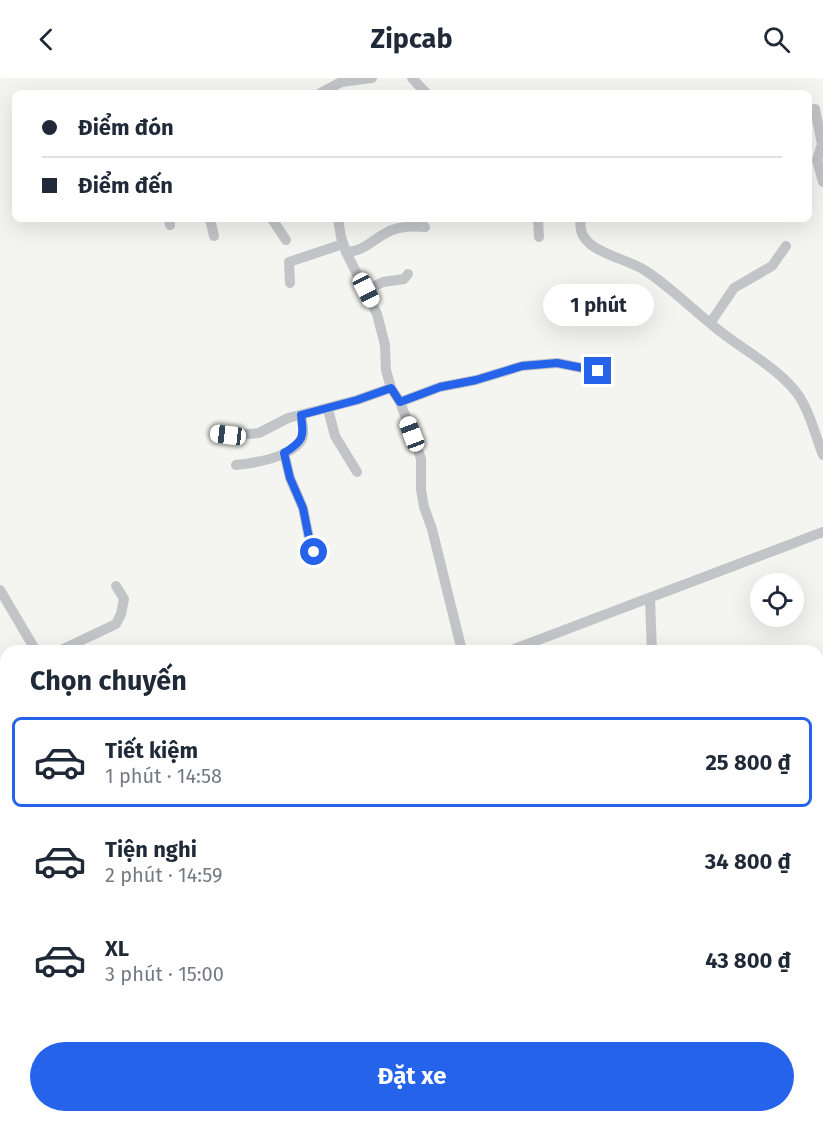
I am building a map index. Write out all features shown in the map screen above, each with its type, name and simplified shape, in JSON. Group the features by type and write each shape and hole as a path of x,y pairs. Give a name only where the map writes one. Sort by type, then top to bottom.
{"street":[{"path":"327,90 341,82 372,78"},
{"path":"412,78 423,90"},
{"path":"816,109 822,144 818,160 823,182"},
{"path":"211,222 214,236"},
{"path":"274,222 286,240"},
{"path":"340,222 344,248 366,290 381,327 385,345 386,370 391,388 400,402 421,459 421,490 424,507 432,529 461,645"},
{"path":"538,222 539,237"},
{"path":"580,222 582,236 590,246 643,269 686,301 795,391 813,425 823,455"},
{"path":"290,284 289,262 344,248 366,246 387,232 407,226 425,227"},
{"path":"709,321 713,319 734,288 772,266 786,246"},
{"path":"366,290 383,282 404,279 408,274"},
{"path":"400,402 440,387 476,380 522,366 557,363 598,371"},
{"path":"214,434 259,433 288,418 328,409 391,388"},
{"path":"328,409 334,435 357,472"},
{"path":"236,465 271,459 301,441 303,435 301,415"},
{"path":"284,453 290,478 303,508 314,552"},
{"path":"525,645 823,532"},
{"path":"72,645 116,624 124,599 116,586"},
{"path":"0,590 32,645"},
{"path":"650,599 652,645"}],"route":[{"path":"314,552 310,543 305,514 290,478 284,453 301,441 303,435 301,415 375,395 391,388 400,402 440,387 476,380 486,375 522,366 557,363 598,371"}]}
